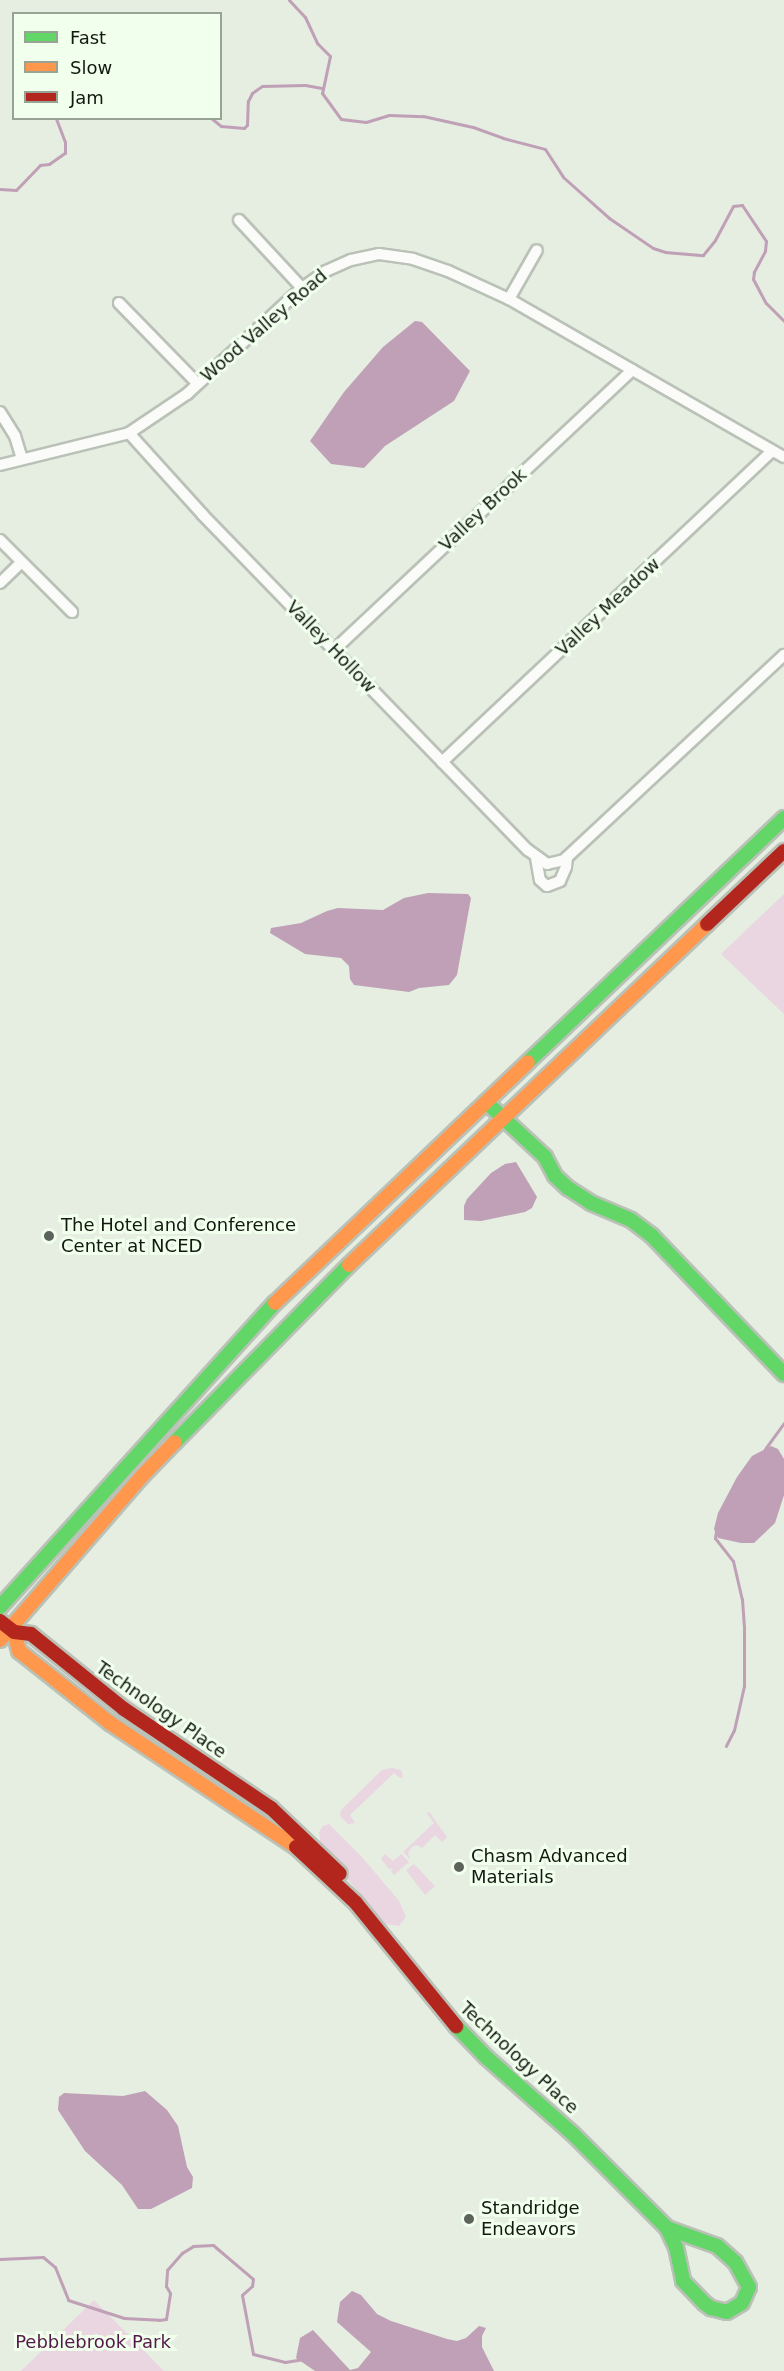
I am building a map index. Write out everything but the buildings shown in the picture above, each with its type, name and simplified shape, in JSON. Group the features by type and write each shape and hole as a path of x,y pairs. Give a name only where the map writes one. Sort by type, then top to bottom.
{"main road":[{"path":"0,1607 267,1311 784,818"},
{"path":"0,1640 8,1627 142,1476 368,1246 784,851"},
{"path":"486,1101 545,1157 555,1176 568,1188 591,1203 631,1220 652,1236 784,1374"},
{"name":"Technology Place","path":"8,1627 19,1651 110,1723 286,1838 356,1903 448,2017 473,2043 578,2139 667,2229 676,2247 683,2281 711,2308 727,2312 742,2303 749,2287 735,2262 706,2240 667,2229"},
{"name":"Technology Place","path":"8,1627 31,1634 124,1709 271,1808 342,1876 356,1903"}],"street":[{"path":"239,220 302,288"},
{"path":"509,299 537,250"},
{"name":"Wood Valley Road","path":"0,465 129,433 164,411 302,288 326,271 378,254 413,259 448,271 509,299 784,457"},
{"path":"119,303 197,383"},
{"name":"Valley Brook","path":"334,650 632,370"},
{"path":"0,412 15,436 22,459"},
{"name":"Valley Hollow","path":"129,433 203,514 536,858 540,880 547,886 560,881 566,867 567,857 784,655"},
{"name":"Valley Meadow","path":"442,762 772,451"},
{"path":"0,540 72,612"},
{"path":"0,583 22,562"},
{"path":"536,858 553,865 567,857"}],"green space":[{"path":"784,894 784,1014 721,954"},
{"path":"392,1768 401,1770 403,1777 400,1778 394,1773 350,1815 355,1823 348,1824 340,1816 341,1810 382,1770"},
{"path":"426,1812 430,1813 447,1837 442,1842 435,1835 422,1848 417,1845 412,1847 408,1853 410,1859 403,1852 434,1823"},
{"path":"329,1824 362,1857 399,1901 406,1917 399,1926 385,1924 321,1847 319,1832 323,1826"},
{"path":"385,1854 393,1861 401,1854 409,1862 394,1875 391,1871 393,1868 389,1869 381,1859"},
{"path":"414,1864 435,1886 425,1895 406,1870"},
{"name":"Pebblebrook Park","path":"94,2300 164,2371 21,2371"}],"shaded area":[{"path":"415,321 422,322 470,371 454,401 385,446 364,468 331,464 310,441 344,392 383,347"},
{"path":"428,893 468,894 471,898 457,975 449,985 419,988 409,992 354,985 350,979 349,966 341,958 305,954 270,933 271,928 301,923 338,908 383,910 404,898"},
{"path":"516,1162 537,1197 532,1208 525,1212 481,1221 464,1220 464,1206 467,1199 491,1173 505,1164"},
{"path":"771,1446 778,1449 784,1459 784,1495 775,1523 754,1543 718,1538 714,1529 718,1513 737,1477 752,1456"},
{"path":"145,2091 167,2110 178,2126 187,2167 193,2177 192,2188 151,2209 138,2209 122,2185 85,2151 58,2110 59,2097 64,2093 123,2096"},
{"path":"352,2291 361,2295 377,2314 391,2321 447,2339 457,2341 466,2338 479,2326 486,2328 482,2336 482,2347 494,2371 315,2371 296,2358 300,2338 313,2330 350,2370 358,2368 371,2352 337,2322 340,2302"}],"waterway":[{"path":"289,0 305,17 317,43 330,56 322,93 341,119 366,122 389,115 423,116 473,127 545,149 563,177 609,218 653,248 665,252 703,255 715,240 733,206 742,205 766,241 765,251 754,272 753,279 766,303 784,321"},
{"path":"214,120 221,126 244,128 247,125 248,101 252,93 262,86 305,85 322,88"},
{"path":"0,189 16,190 40,165 49,164 65,153 65,142 57,120"},
{"path":"765,1449 784,1423"},
{"path":"716,1531 715,1538 733,1561 742,1599 744,1626 744,1686 734,1730 726,1746"},
{"path":"0,2259 43,2257 55,2267 68,2300 124,2318 159,2320 166,2319 170,2293 166,2286 167,2270 182,2253 193,2246 213,2245 253,2279 252,2286 242,2295 253,2354 285,2362 304,2359"}],"traffic: fast":[{"path":"528,1062 784,818"},
{"path":"486,1102 545,1157 555,1176 568,1188 591,1203 631,1220 652,1236 784,1374"},
{"path":"175,1442 349,1265"},
{"path":"0,1607 275,1303"},
{"path":"456,2026 486,2057 572,2133 667,2228 676,2247 683,2281 704,2303 711,2308 727,2312 742,2303 749,2287 735,2262 717,2246 667,2228"}],"traffic: slow":[{"path":"349,1265 707,924"},
{"path":"275,1303 528,1062"},
{"path":"0,1640 142,1476 175,1442"},
{"path":"14,1632 19,1651 110,1723 296,1847"}],"traffic: jam":[{"path":"707,924 784,851"},
{"path":"0,1621 14,1632 31,1634 124,1709 271,1808 340,1874"},
{"path":"296,1847 356,1903 456,2026"}],"place":[{"name":"The Hotel and Conference Center at NCED","path":"49,1236"},
{"name":"Chasm Advanced Materials","path":"459,1867"},
{"name":"Standridge Endeavors","path":"469,2219"}]}
